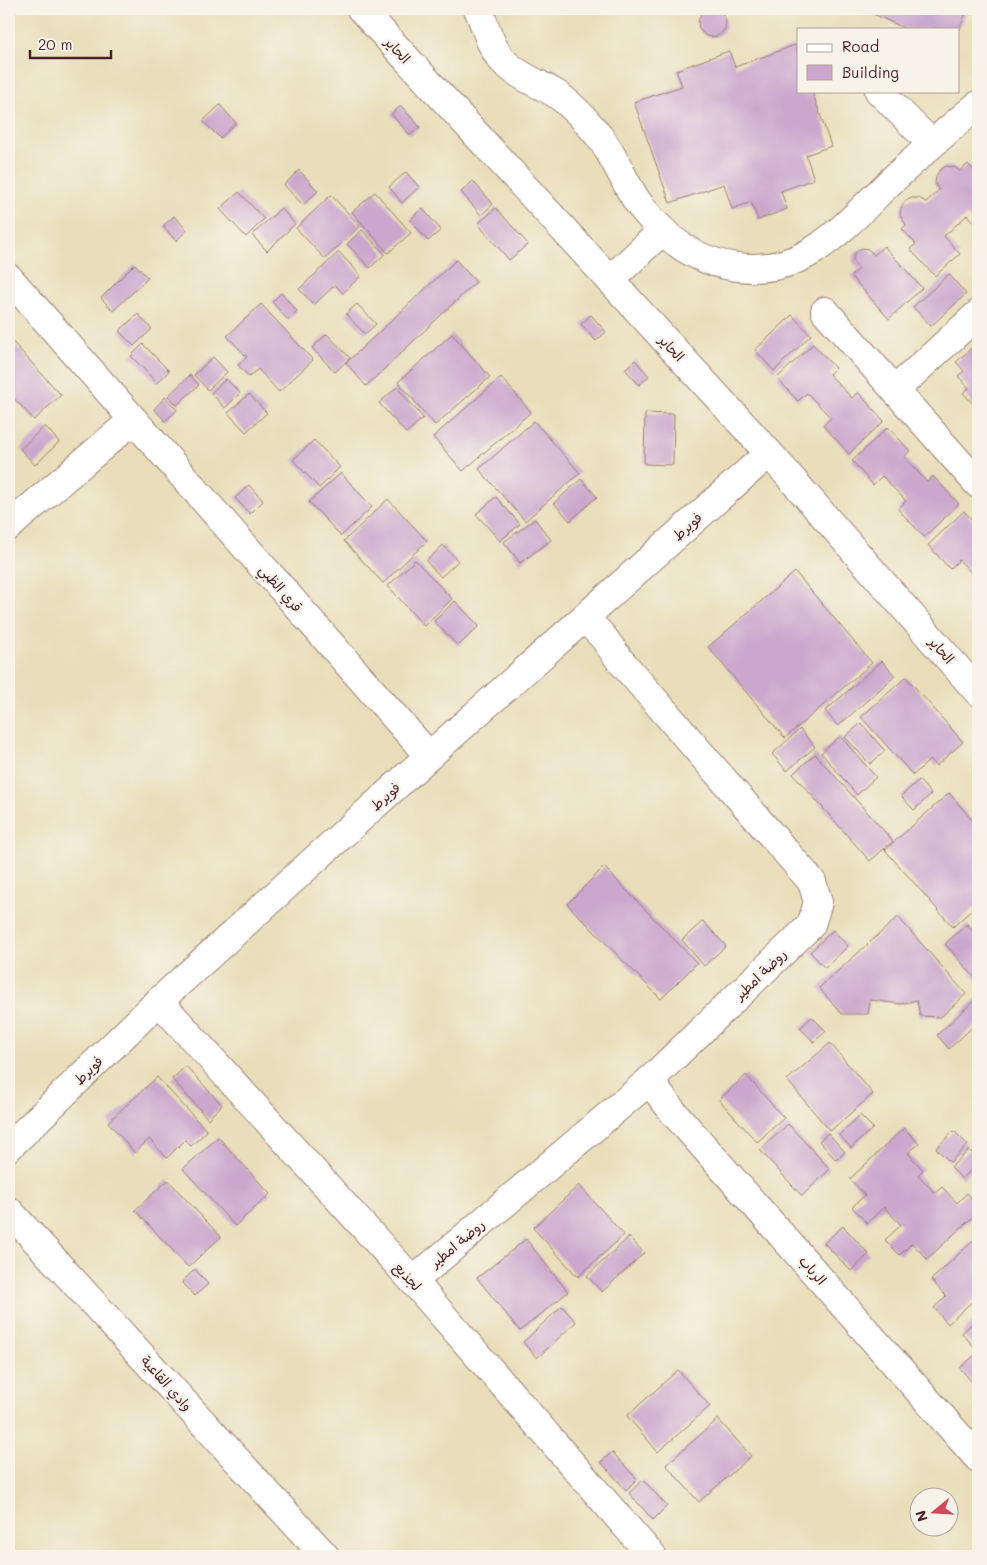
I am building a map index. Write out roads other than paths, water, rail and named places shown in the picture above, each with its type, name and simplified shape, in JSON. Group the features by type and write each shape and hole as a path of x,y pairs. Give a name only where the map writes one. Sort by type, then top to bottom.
{"street":[{"name":"الحاير","path":"361,9 769,453 978,692"},
{"path":"478,9 488,36 501,58 512,69 551,91 573,108 599,136 614,156 637,200 662,230 690,252 708,261 728,266 748,269 766,268 783,264 814,250 978,105"},
{"path":"881,92 932,144"},
{"path":"610,280 662,230"},
{"name":"قري الظبي","path":"9,278 429,756"},
{"path":"824,312 978,484"},
{"path":"895,390 978,314"},
{"path":"9,526 133,420"},
{"name":"فويرط","path":"9,1147 159,1001 429,756 769,453"},
{"name":"روضة امطير","path":"413,1281 649,1081 810,925 818,902 812,882 603,637 584,618"},
{"name":"لجذيع","path":"159,1001 413,1281 652,1556"},
{"name":"الرباب","path":"649,1081 674,1113 978,1458"},
{"name":"وادي القاعية","path":"9,1211 325,1556"}]}
